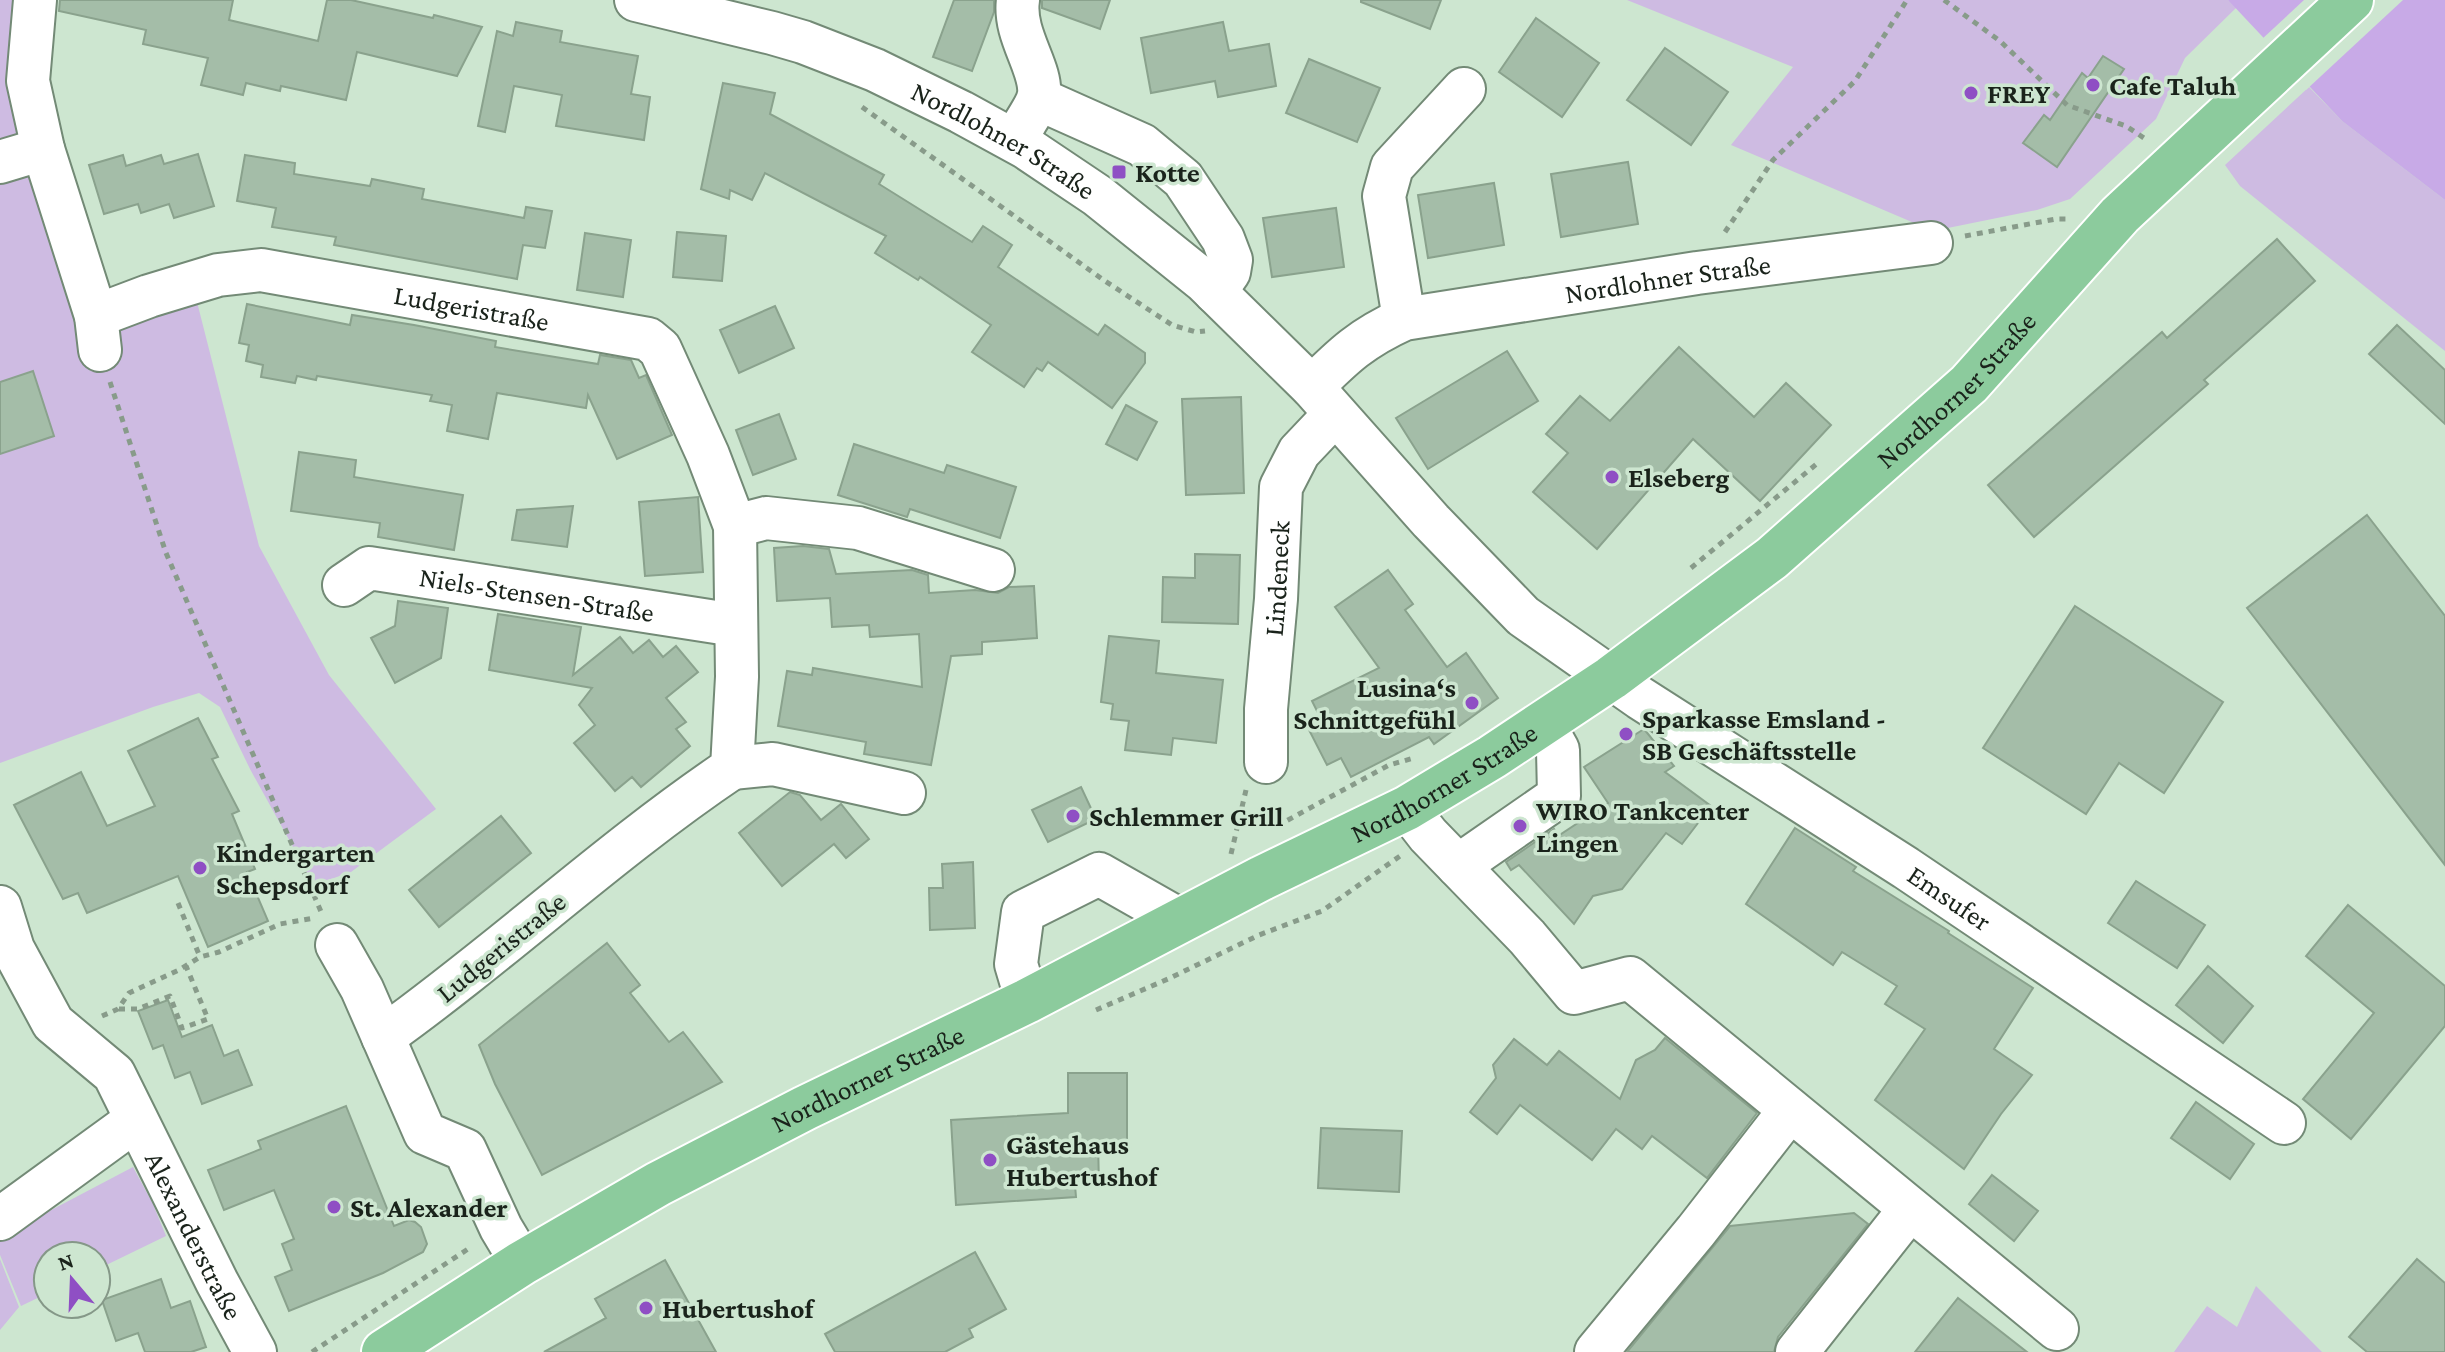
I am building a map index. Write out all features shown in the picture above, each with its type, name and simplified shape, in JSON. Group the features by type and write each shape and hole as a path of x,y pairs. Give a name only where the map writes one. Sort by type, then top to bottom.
{"main road":[{"name":"Nordhorner Straße","path":"401,1347 522,1263 671,1177 1407,808 1492,757 1611,678 1772,558 1969,384 2120,215 2351,0"}],"street":[{"path":"35,0 28,81 43,149 98,333"},
{"name":"Nordlohner Straße","path":"636,0 803,42 875,70 1015,142 1098,196 1163,247 1249,325 1523,616 1611,678"},
{"path":"1015,142 1039,99 1036,76 1023,42 1018,0"},
{"path":"1404,319 1384,196 1392,167 1464,89"},
{"path":"1039,99 1142,145 1183,179 1223,239 1231,260 1229,272 1215,292"},
{"path":"0,162 43,149"},
{"name":"Nordlohner Straße","path":"1323,401 1344,355 1373,333 1404,319 1697,273 1931,243"},
{"name":"Ludgeristraße","path":"98,333 218,275 261,270 648,339 660,349 708,455 735,526 737,677 732,768 616,853 446,992 383,1037"},
{"name":"Lindeneck","path":"1266,762 1266,709 1276,599 1281,487 1323,401"},
{"path":"735,526 766,518 858,528 993,570"},
{"name":"Niels-Stensen-Straße","path":"344,585 369,568 735,625"},
{"name":"Emsufer","path":"1611,678 1906,868 2284,1123"},
{"path":"1458,866 1559,796 1558,750 1543,723"},
{"path":"732,768 773,764 904,793"},
{"path":"1407,808 1527,937 1574,993 1630,978 2057,1329"},
{"path":"1027,1001 1016,964 1023,912 1099,874 1180,920"},
{"name":"Alexanderstraße","path":"0,907 13,949 53,1023 114,1074 255,1352"},
{"path":"330,930 362,989 425,1133 465,1150 501,1228 522,1263"},
{"path":"1596,1352 1790,1110"},
{"name":"Alexanderstraße","path":"0,1219 136,1120"},
{"path":"1797,1352 1910,1209"}],"path":[{"path":"1697,273 1773,160 1855,81 1907,0"},
{"path":"1944,0 2000,41 2067,105 2126,126 2154,145"},
{"path":"858,105 1092,272 1172,325 1196,332 1249,325"},
{"path":"1931,243 2069,219"},
{"path":"98,333 166,553 330,930"},
{"path":"1681,576 1826,457"},
{"path":"1223,898 1244,792 1266,762"},
{"path":"178,903 200,957"},
{"path":"129,993 200,957 219,952 280,924 330,930"},
{"path":"118,1009 138,1009 170,996 182,1028 208,1019 186,966"},
{"path":"312,1352 318,1347"}],"shaded area":[{"path":"0,0 38,0 38,67 111,322 196,298 259,546 329,675 436,809 351,872 314,885 250,769 220,707 199,693 0,763"},
{"name":"FREY","path":"1627,0 2228,0 2237,7 2185,58 2156,119 2070,199 2037,210 1933,231 1731,145 1793,67"},
{"path":"2228,0 2445,0 2445,200 2342,121"},
{"path":"2309,87 2342,121 2445,200 2445,351 2240,186 2225,165"},
{"path":"133,1167 166,1236 112,1262 112,1240 32,1240 32,1301 21,1306 0,1255 0,1237"},
{"path":"0,1259 19,1307 0,1330"},
{"path":"2256,1286 2322,1352 2174,1352 2207,1306 2237,1327"}],"pier":[{"path":"2304,0 2403,0 2306,90 2261,40"}],"building":[{"path":"60,0 233,0 229,20 318,41 327,0 351,0 482,27 457,76 357,52 346,100 281,86 280,91 246,83 243,95 201,85 208,58 143,44 146,30 59,11"},
{"path":"954,0 994,0 994,12 972,71 933,57"},
{"path":"1042,0 1110,0 1100,29 1042,8"},
{"path":"1361,0 1441,0 1430,29"},
{"path":"1536,18 1599,63 1562,117 1499,72"},
{"path":"516,22 562,31 560,42 638,56 631,94 650,97 644,140 556,126 562,95 514,86 505,132 478,126 497,31 513,36"},
{"path":"1223,22 1229,51 1269,44 1276,86 1218,97 1215,81 1151,93 1141,38"},
{"path":"1665,48 1728,92 1691,145 1627,100"},
{"path":"2103,56 2124,69 2057,167 2023,143 2044,115 2050,120 2082,73 2088,78"},
{"path":"1309,59 1380,88 1357,142 1286,113"},
{"path":"723,83 775,93 770,114 884,175 879,184 972,242 983,226 1012,245 998,267 1098,335 1105,325 1145,353 1145,363 1112,408 1048,362 1042,371 1037,368 1024,387 972,352 991,325 920,277 918,280 875,253 886,236 765,173 752,200 730,190 729,199 701,189"},
{"path":"198,154 214,206 174,218 169,204 141,213 138,204 104,214 89,165 123,155 126,166 161,155 164,164"},
{"path":"245,155 295,163 294,174 370,186 372,179 424,189 422,199 524,218 526,207 552,211 545,248 523,245 517,279 334,245 336,237 272,227 276,208 237,201"},
{"path":"1628,162 1638,224 1561,237 1551,174"},
{"path":"1494,183 1504,245 1428,258 1418,195"},
{"path":"1336,208 1344,267 1272,277 1263,218"},
{"path":"677,232 726,236 722,281 673,277"},
{"path":"585,233 631,240 623,297 577,290"},
{"path":"2277,239 2315,281 2204,380 2208,384 2034,537 1988,485 2162,332 2167,338"},
{"path":"247,304 350,325 352,315 414,325 496,341 495,347 598,364 600,355 631,360 639,378 646,375 672,435 617,459 588,395 586,408 497,393 488,439 447,431 452,405 430,401 432,395 317,376 316,380 297,376 295,383 261,377 263,365 246,361 249,345 239,343"},
{"path":"775,306 794,348 739,373 720,330"},
{"path":"2397,325 2445,370 2445,424 2369,354"},
{"path":"1679,347 1754,417 1786,383 1831,425 1760,501 1693,439 1597,549 1533,492 1568,453 1546,434 1580,396 1610,421"},
{"path":"1507,351 1538,401 1428,469 1396,418"},
{"path":"33,371 54,436 0,454 0,382"},
{"path":"1241,397 1244,493 1186,495 1182,399"},
{"path":"1126,405 1157,422 1137,460 1106,444"},
{"path":"779,414 796,459 753,475 736,430"},
{"path":"854,444 944,473 947,465 1016,487 1000,538 910,509 907,517 838,495"},
{"path":"299,452 356,460 354,477 463,495 454,550 378,537 380,523 291,511"},
{"path":"698,497 703,572 645,576 639,502"},
{"path":"573,506 567,547 512,540 517,510"},
{"path":"2367,515 2445,616 2445,865 2247,608"},
{"path":"803,546 829,549 836,574 912,570 928,575 929,593 975,590 998,593 1009,587 1034,586 1037,638 982,642 982,654 951,656 931,765 864,754 866,742 778,726 787,671 812,675 813,668 922,687 919,634 870,637 869,625 832,627 830,598 777,601 774,548"},
{"path":"1195,554 1240,555 1238,624 1162,622 1163,577 1195,578"},
{"path":"1388,570 1413,604 1405,610 1447,667 1466,653 1498,698 1434,744 1429,737 1351,777 1341,758 1327,765 1307,726 1321,719 1312,701 1379,668 1335,607"},
{"path":"398,601 448,608 441,658 395,683 371,638 395,626"},
{"path":"2075,606 2223,702 2164,793 2119,763 2086,814 1983,748"},
{"path":"498,614 581,627 573,675 620,637 633,653 649,640 663,657 676,646 698,672 666,698 686,722 676,729 690,746 641,787 632,777 615,791 574,743 595,725 579,705 592,688 489,670"},
{"path":"1109,636 1159,641 1156,673 1223,680 1216,743 1173,738 1171,755 1125,750 1129,721 1111,719 1113,704 1101,702"},
{"path":"198,718 218,757 212,759 239,811 232,814 255,869 247,872 268,921 208,947 178,876 87,913 78,893 63,899 14,805 81,772 107,826 155,806 128,751"},
{"path":"1644,729 1674,766 1665,772 1711,806 1682,844 1666,833 1622,889 1593,896 1574,924 1519,865 1511,870 1506,862 1554,829 1558,836 1608,803 1584,767"},
{"path":"1081,787 1096,819 1048,842 1032,810"},
{"path":"790,792 800,795 821,820 841,804 869,839 846,858 834,844 782,886 739,833"},
{"path":"501,816 531,853 439,927 409,890"},
{"path":"1795,828 1856,867 1853,871 2033,988 1994,1049 2032,1075 1964,1169 1875,1100 1925,1029 1885,1004 1897,986 1842,952 1833,965 1746,904"},
{"path":"973,862 975,928 930,930 929,888 943,888 942,864"},
{"path":"2136,881 2205,925 2177,968 2108,923"},
{"path":"2348,905 2445,986 2445,1026 2351,1139 2303,1099 2374,1013 2306,956"},
{"path":"607,943 640,985 630,993 669,1042 683,1032 722,1082 542,1175 495,1084 479,1045"},
{"path":"2208,966 2253,1006 2223,1043 2176,1005"},
{"path":"168,1000 182,1037 212,1025 224,1056 238,1050 252,1085 202,1104 190,1072 175,1078 163,1045 153,1049 138,1011"},
{"path":"1665,1038 1757,1113 1707,1178 1652,1136 1642,1149 1616,1129 1592,1160 1520,1105 1497,1134 1470,1112 1496,1078 1493,1065 1514,1039 1547,1065 1559,1051 1620,1099 1636,1060 1655,1050"},
{"path":"1068,1073 1127,1073 1127,1141 1098,1141 1099,1185 1075,1185 1076,1197 956,1205 951,1120 1068,1113"},
{"path":"2196,1102 2254,1144 2230,1179 2171,1138"},
{"name":"St. Alexander","path":"346,1106 394,1226 409,1220 415,1222 421,1227 427,1244 423,1252 383,1273 289,1311 275,1277 292,1270 282,1244 294,1239 274,1190 224,1210 208,1170 261,1149 258,1141"},
{"path":"1321,1128 1402,1131 1399,1192 1318,1188"},
{"path":"1992,1175 2038,1211 2014,1241 1969,1204"},
{"path":"1854,1213 1868,1224 1778,1337 1774,1352 1627,1352 1730,1226"},
{"path":"975,1252 1006,1309 969,1329 973,1337 945,1352 835,1352 825,1334"},
{"path":"2417,1259 2445,1283 2445,1352 2367,1352 2349,1337"},
{"name":"Hubertushof","path":"665,1260 716,1352 544,1352 606,1318 595,1299"},
{"path":"161,1279 171,1308 190,1301 206,1347 191,1352 145,1352 138,1333 116,1341 109,1320 112,1320 112,1296"},
{"path":"1958,1298 2027,1352 1915,1352"}],"place":[{"name":"Cafe Taluh","path":"2093,85"},
{"name":"FREY","path":"1971,93"},
{"name":"Kotte","path":"1119,172"},
{"name":"Elseberg","path":"1612,477"},
{"name":"Lusina‘s Schnittgefühl","path":"1472,703"},
{"name":"Sparkasse Emsland - SB Geschäftsstelle","path":"1626,734"},
{"name":"Schlemmer Grill","path":"1073,816"},
{"name":"WIRO Tankcenter Lingen","path":"1520,826"},
{"name":"Kindergarten Schepsdorf","path":"200,868"},
{"name":"Gästehaus Hubertushof","path":"990,1160"},
{"name":"St. Alexander","path":"334,1207"},
{"name":"Hubertushof","path":"646,1308"}]}
